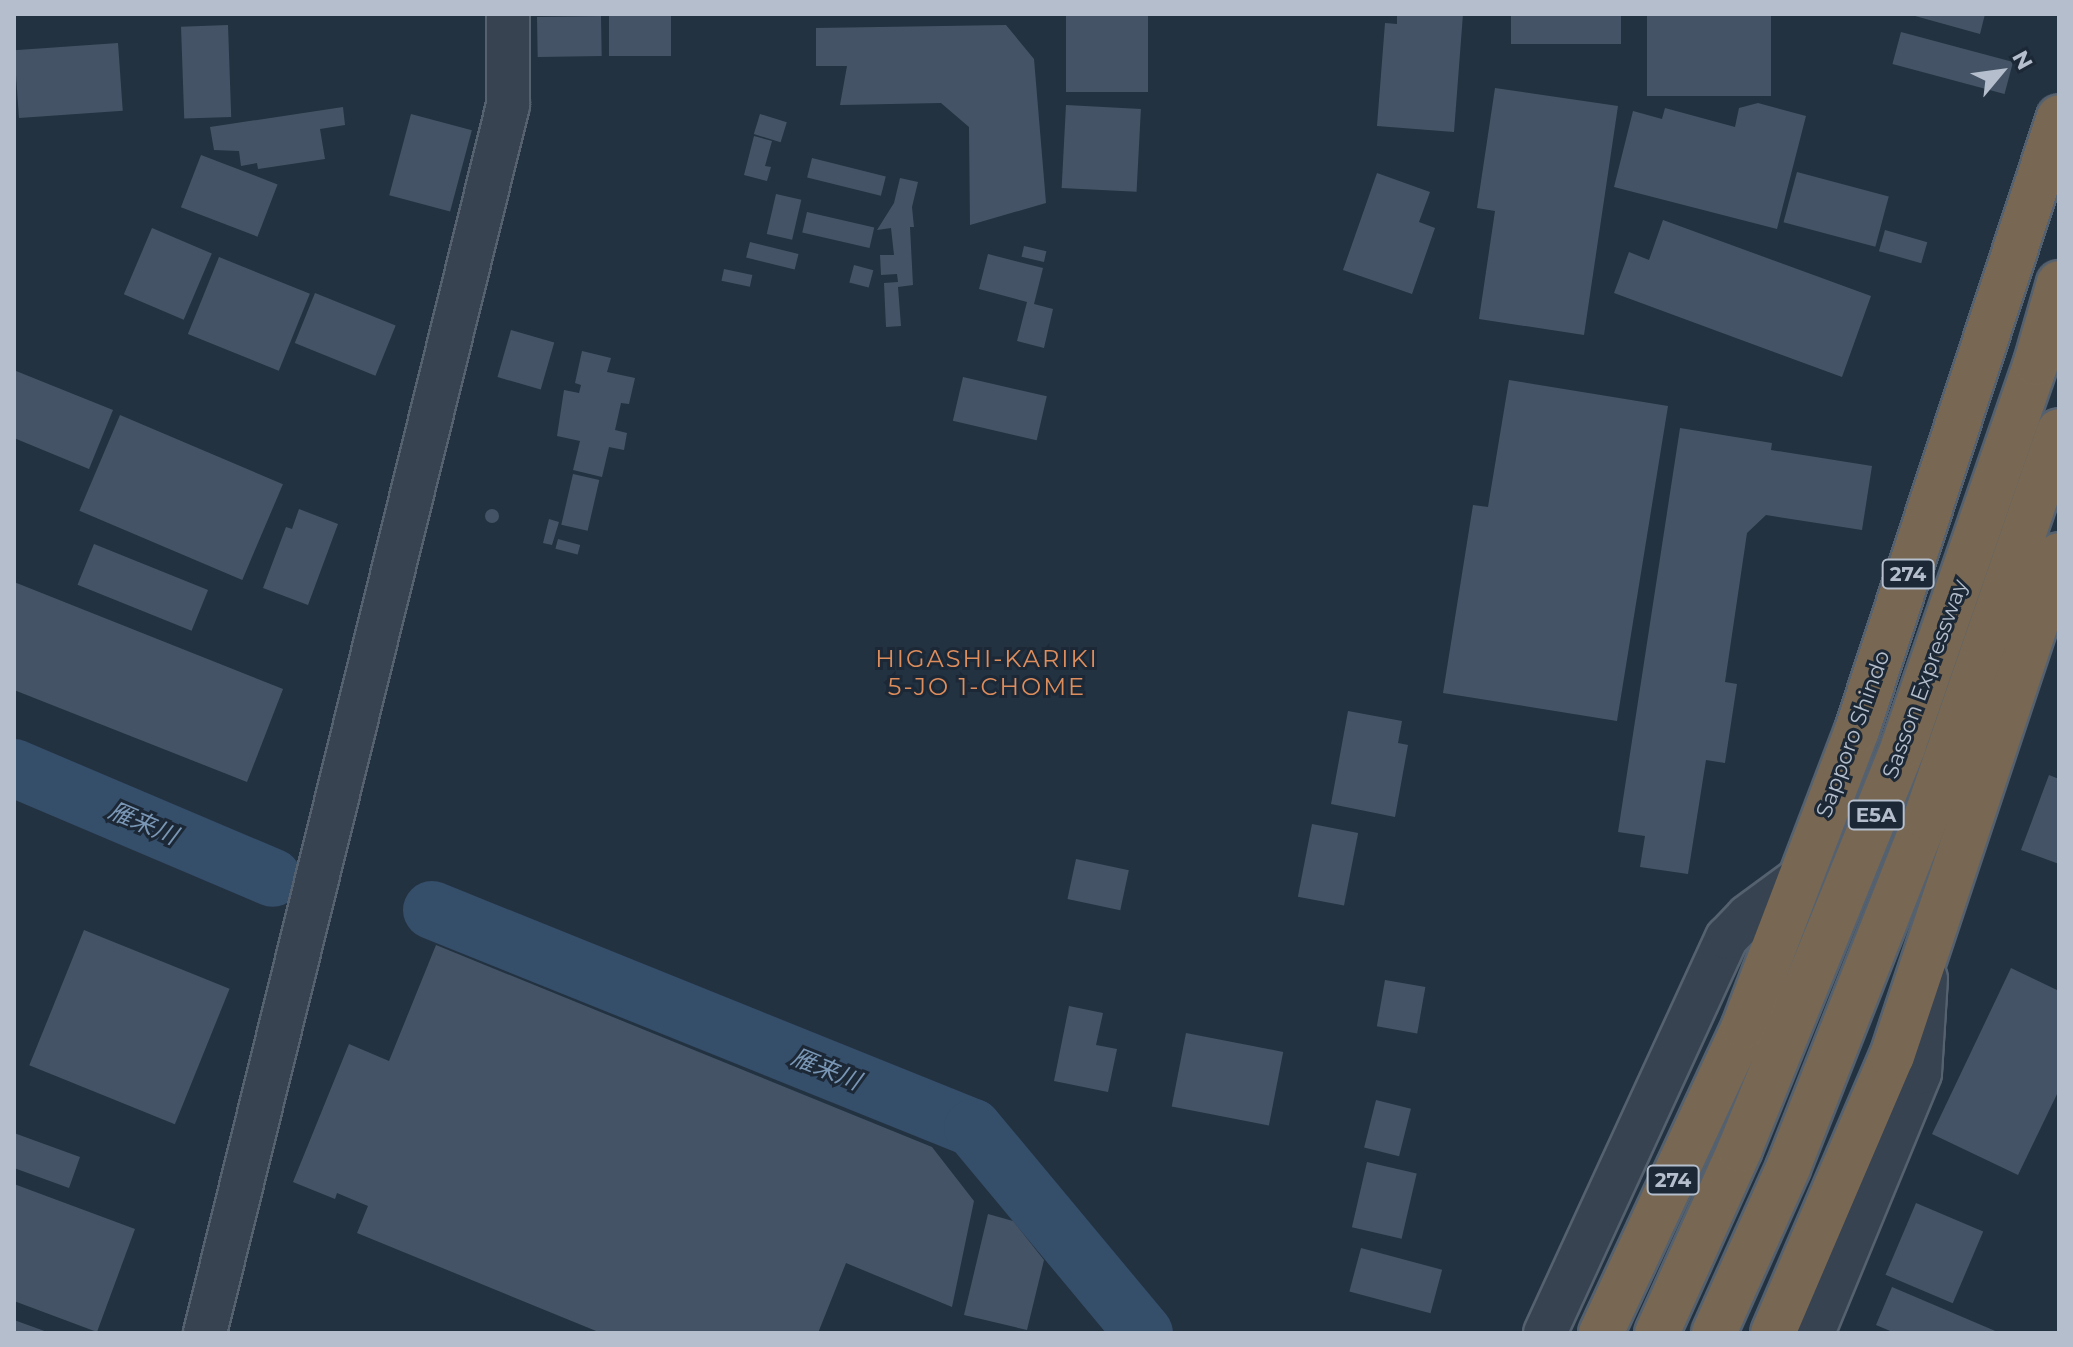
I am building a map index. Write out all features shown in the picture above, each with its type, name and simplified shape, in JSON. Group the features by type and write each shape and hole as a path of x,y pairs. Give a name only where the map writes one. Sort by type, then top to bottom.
{"highway":[{"name":"Sapporo Shindo","path":"1601,1333 1744,1026 1857,730 2059,117"},
{"name":"Sasson Expressway","path":"1657,1333 1740,1149 1903,747 2036,363 2059,283"},
{"name":"Sasson Expressway","path":"1714,1333 1788,1168 1926,817 2059,431"},
{"path":"1773,1333 1892,1056 2059,555"}],"street":[{"path":"205,1333 508,105 508,14"},
{"path":"1545,1333 1727,938 1748,916 1801,877"},
{"path":"1813,1333 1920,1073 1929,945"}],"building":[{"path":"609,14 671,14 671,56 609,56"},
{"path":"1066,14 1148,14 1148,92 1066,92"},
{"path":"1397,14 1463,14 1454,132 1377,126 1385,23 1397,24"},
{"path":"1511,14 1621,14 1621,44 1511,44"},
{"path":"1647,14 1771,14 1771,96 1647,96"},
{"path":"1908,14 1985,14 1980,34"},
{"path":"601,16 602,56 538,57 537,17"},
{"path":"228,25 231,117 184,119 181,27"},
{"path":"1006,25 1034,59 1046,203 970,225 969,127 941,103 840,105 847,66 816,66 816,28"},
{"path":"1901,32 2013,62 2005,94 1892,64"},
{"path":"118,43 123,111 19,118 14,50"},
{"path":"1495,88 1618,106 1584,335 1479,319 1495,211 1477,208"},
{"path":"1758,103 1806,116 1777,229 1614,187 1633,111 1662,119 1665,108 1735,127 1739,108"},
{"path":"1066,105 1141,109 1137,192 1062,188"},
{"path":"343,107 345,125 320,129 325,159 258,169 257,163 241,166 239,151 214,150 210,127"},
{"path":"411,114 472,130 450,211 389,195"},
{"path":"760,114 787,122 781,142 754,134"},
{"path":"754,136 772,141 765,166 771,167 767,181 744,175"},
{"path":"201,155 278,184 257,237 181,207"},
{"path":"812,158 886,176 881,196 807,177"},
{"path":"1797,172 1889,197 1875,247 1784,222"},
{"path":"1377,173 1430,192 1419,222 1435,228 1412,294 1343,270"},
{"path":"900,178 918,182 912,207 914,227 910,227 913,285 898,287 901,326 886,327 884,283 898,282 897,274 881,275 880,255 894,255 891,228 877,230 894,203"},
{"path":"776,194 801,200 792,240 767,234"},
{"path":"807,212 874,228 870,248 802,232"},
{"path":"1663,220 1871,296 1842,377 1614,293 1629,252 1649,260"},
{"path":"152,228 212,253 184,320 124,294"},
{"path":"1885,230 1927,242 1921,263 1879,251"},
{"path":"750,242 799,254 795,270 746,258"},
{"path":"1024,246 1046,251 1044,262 1022,257"},
{"path":"988,254 1043,268 1034,304 1053,309 1044,348 1017,341 1027,302 979,289"},
{"path":"219,257 310,294 279,371 188,334"},
{"path":"854,265 873,270 869,288 849,282"},
{"path":"724,269 752,275 750,287 722,281"},
{"path":"315,293 396,326 375,376 295,343"},
{"path":"511,330 554,342 541,390 497,377"},
{"path":"582,351 611,358 607,372 635,378 629,404 621,403 615,430 627,433 624,450 609,447 602,477 573,470 580,441 557,436 564,390 579,393 581,385 575,383"},
{"path":"16,371 113,410 89,469 14,438"},
{"path":"963,377 1047,396 1037,440 953,421"},
{"path":"1509,380 1668,406 1617,721 1443,693 1473,505 1488,507"},
{"path":"120,415 283,484 242,580 79,511"},
{"path":"1680,428 1772,443 1771,450 1872,466 1862,530 1766,515 1747,533 1725,682 1737,684 1725,763 1706,760 1688,874 1640,867 1645,836 1618,832"},
{"path":"573,474 599,480 588,531 561,525"},
{"path":"299,509 338,524 308,605 263,588 286,527 292,529"},
{"path":"492,509 499,516 492,523 485,516"},
{"path":"549,519 559,522 552,545 543,543"},
{"path":"558,539 580,545 578,555 555,549"},
{"path":"94,544 208,590 192,631 78,585"},
{"path":"14,582 283,689 247,782 14,690"},
{"path":"1348,711 1402,721 1398,743 1408,745 1395,817 1331,804"},
{"path":"2049,775 2059,779 2059,864 2021,850"},
{"path":"1312,824 1358,833 1344,906 1298,897"},
{"path":"1076,859 1129,870 1120,910 1067,899"},
{"path":"84,930 230,989 175,1124 29,1065"},
{"path":"436,945 932,1147 974,1201 952,1307 846,1263 818,1333 601,1333 357,1233 368,1206 337,1193 335,1199 293,1182 349,1044 389,1061"},
{"path":"2011,968 2059,991 2059,1090 2018,1175 1932,1134"},
{"path":"1385,980 1425,987 1417,1033 1377,1026"},
{"path":"1069,1006 1103,1013 1096,1045 1117,1049 1108,1092 1054,1081"},
{"path":"1186,1033 1283,1052 1269,1126 1172,1107"},
{"path":"1376,1100 1411,1109 1399,1156 1364,1148"},
{"path":"14,1133 80,1157 69,1188 14,1168"},
{"path":"1367,1162 1417,1173 1402,1239 1352,1227"},
{"path":"14,1184 135,1229 97,1332 14,1301"},
{"path":"1916,1203 1983,1232 1953,1303 1886,1275"},
{"path":"988,1214 1013,1221 1044,1260 1027,1330 964,1315"},
{"path":"1361,1248 1442,1270 1430,1313 1349,1291"},
{"path":"1892,1287 2000,1333 1895,1333 1876,1325"},
{"path":"14,1320 50,1333 14,1333"}],"waterway":[{"name":"雁来川","path":"14,768 273,878"},
{"name":"雁来川","path":"432,910 973,1128 1144,1333"}],"district":[{"name":"HIGASHI-KARIKI 5-JO 1-CHOME","path":"987,673"}]}
